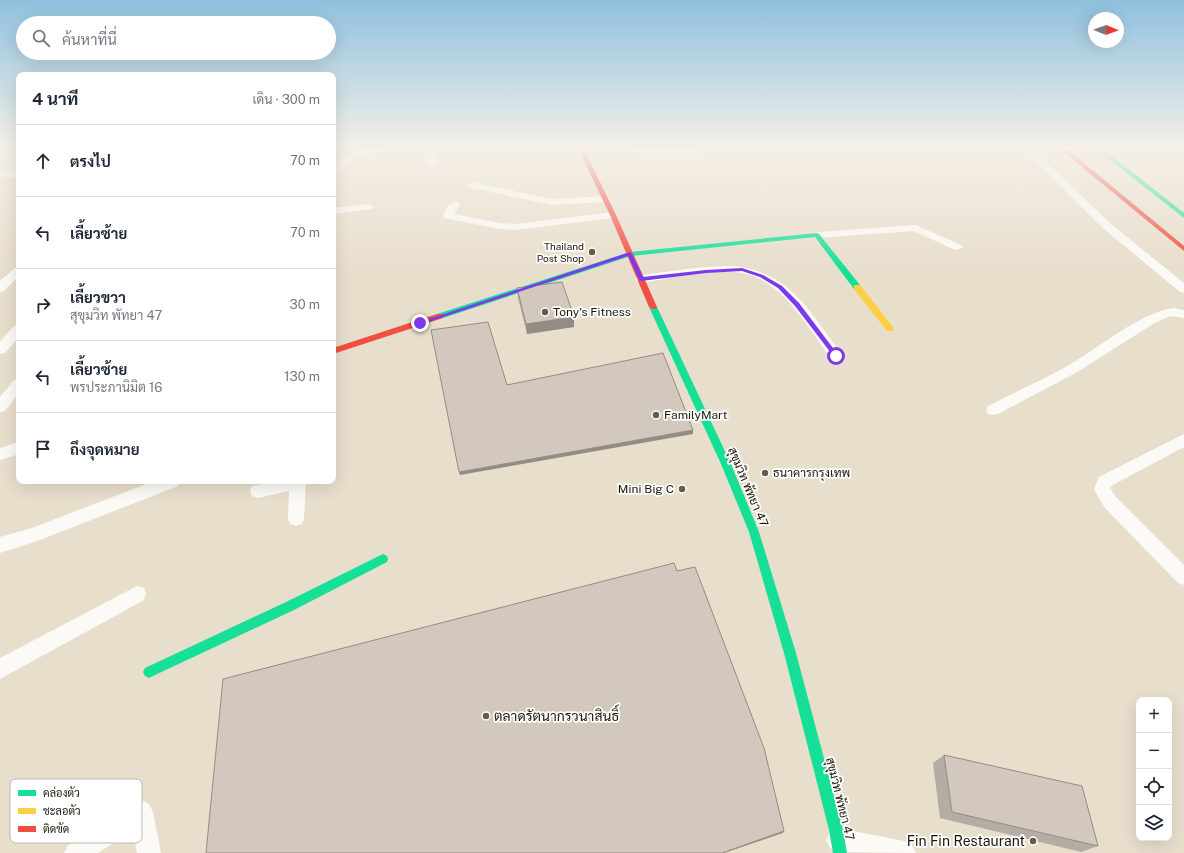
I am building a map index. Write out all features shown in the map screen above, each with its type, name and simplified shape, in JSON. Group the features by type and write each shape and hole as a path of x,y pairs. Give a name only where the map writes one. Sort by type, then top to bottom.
{"main road":[{"name":"สุขุมวิท พัทยา 47","path":"600,189 669,344 726,464 754,532 790,653 839,846"},
{"path":"1110,189 1184,249"},
{"path":"1150,189 1184,216"},
{"path":"336,350 630,254 817,235 890,329"},
{"path":"149,672 290,606 383,559"}],"street":[{"path":"489,189 544,201 605,199"},
{"path":"1068,189 1108,227 1184,289"},
{"path":"456,204 450,210 448,216 500,226 532,225 613,215"},
{"path":"336,211 368,206"},
{"path":"817,235 916,228 957,248"},
{"path":"641,279 706,271 742,270 761,276 780,287 836,356"},
{"path":"0,288 16,273"},
{"path":"993,410 1074,368 1148,321 1167,313 1173,312 1184,314"},
{"path":"0,350 16,332"},
{"path":"0,407 16,387"},
{"path":"1184,440 1105,482 1102,489 1110,502 1184,577"},
{"path":"0,454 16,449"},
{"path":"0,545 34,535 164,484"},
{"path":"258,492 290,484"},
{"path":"296,519 298,484"},
{"path":"0,669 137,594"},
{"path":"142,817 149,853"},
{"path":"76,853 92,843"},
{"path":"839,846 904,853"}],"building":[{"name":"Tony's Fitness","path":"562,282 574,317 526,324 517,288"},
{"path":"488,322 507,385 663,353 693,430 459,472 431,330"},
{"name":"ตลาดรัตนากรวนาสินธิ์","path":"674,563 677,571 695,567 764,748 784,831 722,853 206,853 223,679"},
{"path":"944,755 1082,786 1098,846 952,812"}],"traffic: fast":[{"path":"1150,189 1184,216"},
{"path":"440,316 630,254 817,235 857,287"},
{"path":"653,307 726,464 754,532 790,653 836,830 840,853"},
{"path":"149,672 290,606 383,559"}],"traffic: slow":[{"path":"857,287 890,329"}],"traffic: jam":[{"path":"600,189 653,307"},
{"path":"1111,189 1184,249"},
{"path":"336,350 440,316"}],"place":[{"name":"Thailand Post Shop","path":"592,252"},
{"name":"Tony's Fitness","path":"545,312"},
{"name":"FamilyMart","path":"656,415"},
{"name":"ธนาคารกรุงเทพ","path":"765,473"},
{"name":"Mini Big C","path":"682,489"},
{"name":"ตลาดรัตนากรวนาสินธิ์","path":"486,716"},
{"name":"Fin Fin Restaurant","path":"1033,841"}],"route":[{"path":"420,323 630,254 641,279 706,271 742,270 761,276 780,287 797,304 836,356"}]}
